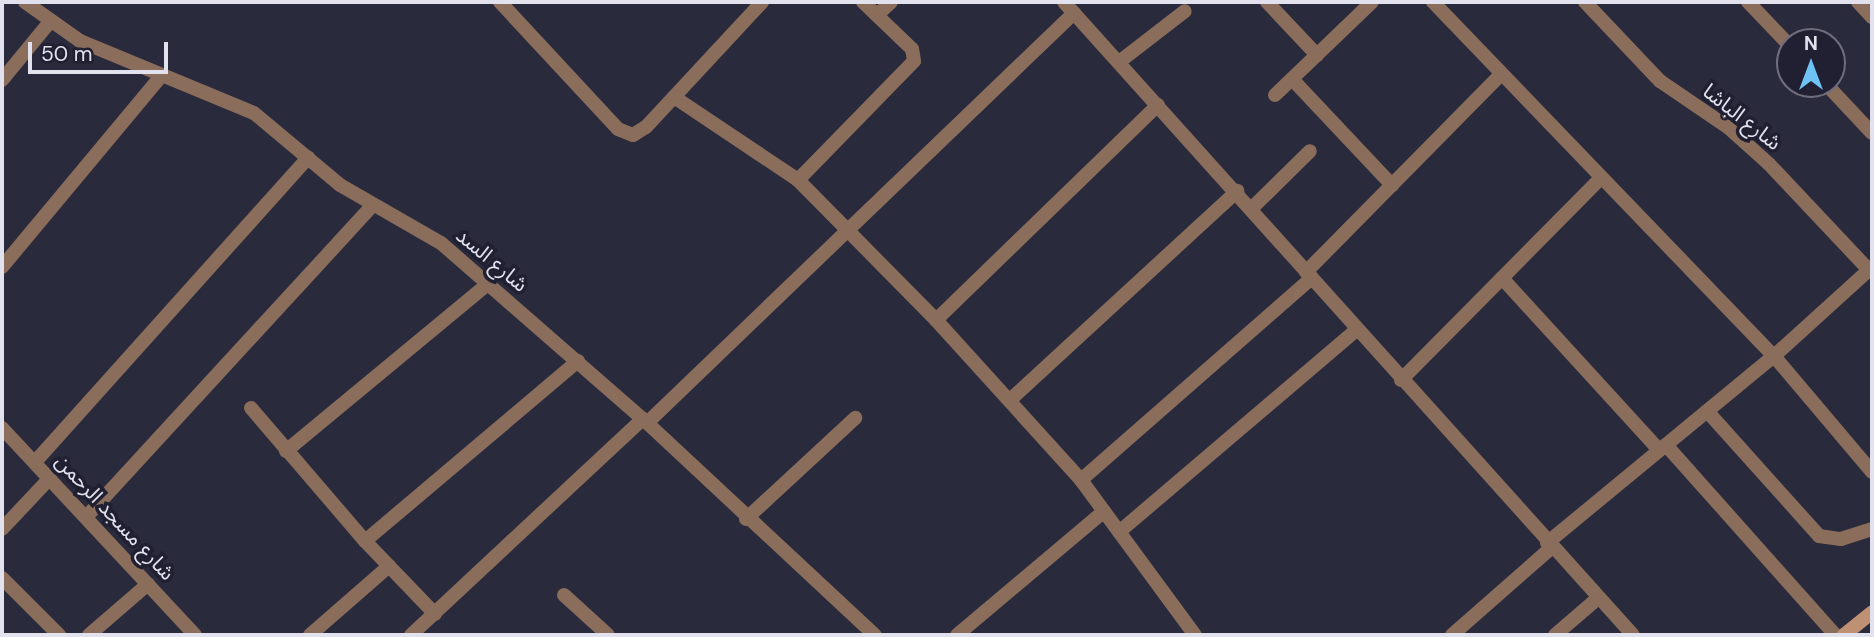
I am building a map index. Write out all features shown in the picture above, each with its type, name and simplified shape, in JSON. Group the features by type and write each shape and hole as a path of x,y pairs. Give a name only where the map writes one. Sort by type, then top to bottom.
{"street":[{"name":"شارع السد","path":"26,2 49,23 161,76 254,113 372,206 441,243 645,421 746,519 875,635"},
{"path":"500,2 625,134 640,132 762,2"},
{"path":"798,180 914,61 912,48 863,2"},
{"path":"877,15 891,2"},
{"path":"1064,2 1237,191 1356,330 1633,635"},
{"path":"1267,2 1317,55"},
{"path":"1275,95 1372,2"},
{"path":"1433,2 1774,356 1872,472"},
{"name":"شارع الباشا","path":"1585,2 1660,81 1729,128 1769,164 1871,269"},
{"path":"1748,2 1776,31"},
{"path":"1858,2 1872,17"},
{"path":"1119,62 1185,11"},
{"path":"411,635 645,421 1074,13"},
{"path":"2,80 49,23"},
{"path":"1081,480 1309,275 1392,185 1501,74"},
{"path":"2,267 161,76"},
{"path":"1292,79 1392,185"},
{"path":"674,97 798,180 936,320 1081,480 1195,635"},
{"path":"1839,98 1872,133"},
{"path":"936,320 1158,104"},
{"path":"1252,208 1310,151"},
{"path":"35,462 308,158"},
{"path":"1401,380 1601,178"},
{"path":"1010,400 1237,191"},
{"path":"87,516 372,206"},
{"path":"1451,635 1549,545 1774,356 1871,269"},
{"path":"1502,278 1663,447 1835,635"},
{"path":"286,451 489,283"},
{"path":"1119,532 1356,330"},
{"path":"365,541 578,361"},
{"path":"251,408 365,541 435,614"},
{"path":"1707,411 1819,536 1841,539 1872,528"},
{"path":"746,519 855,418"},
{"name":"شارع مسجد الرحمن","path":"2,428 87,516 195,635"},
{"path":"2,529 50,478"},
{"path":"957,635 1104,511"},
{"path":"310,635 389,566"},
{"path":"2,578 59,635"},
{"path":"89,635 148,584"},
{"path":"564,595 608,635"},
{"path":"1555,635 1598,598"},
{"path":"1844,635 1872,612"}]}
